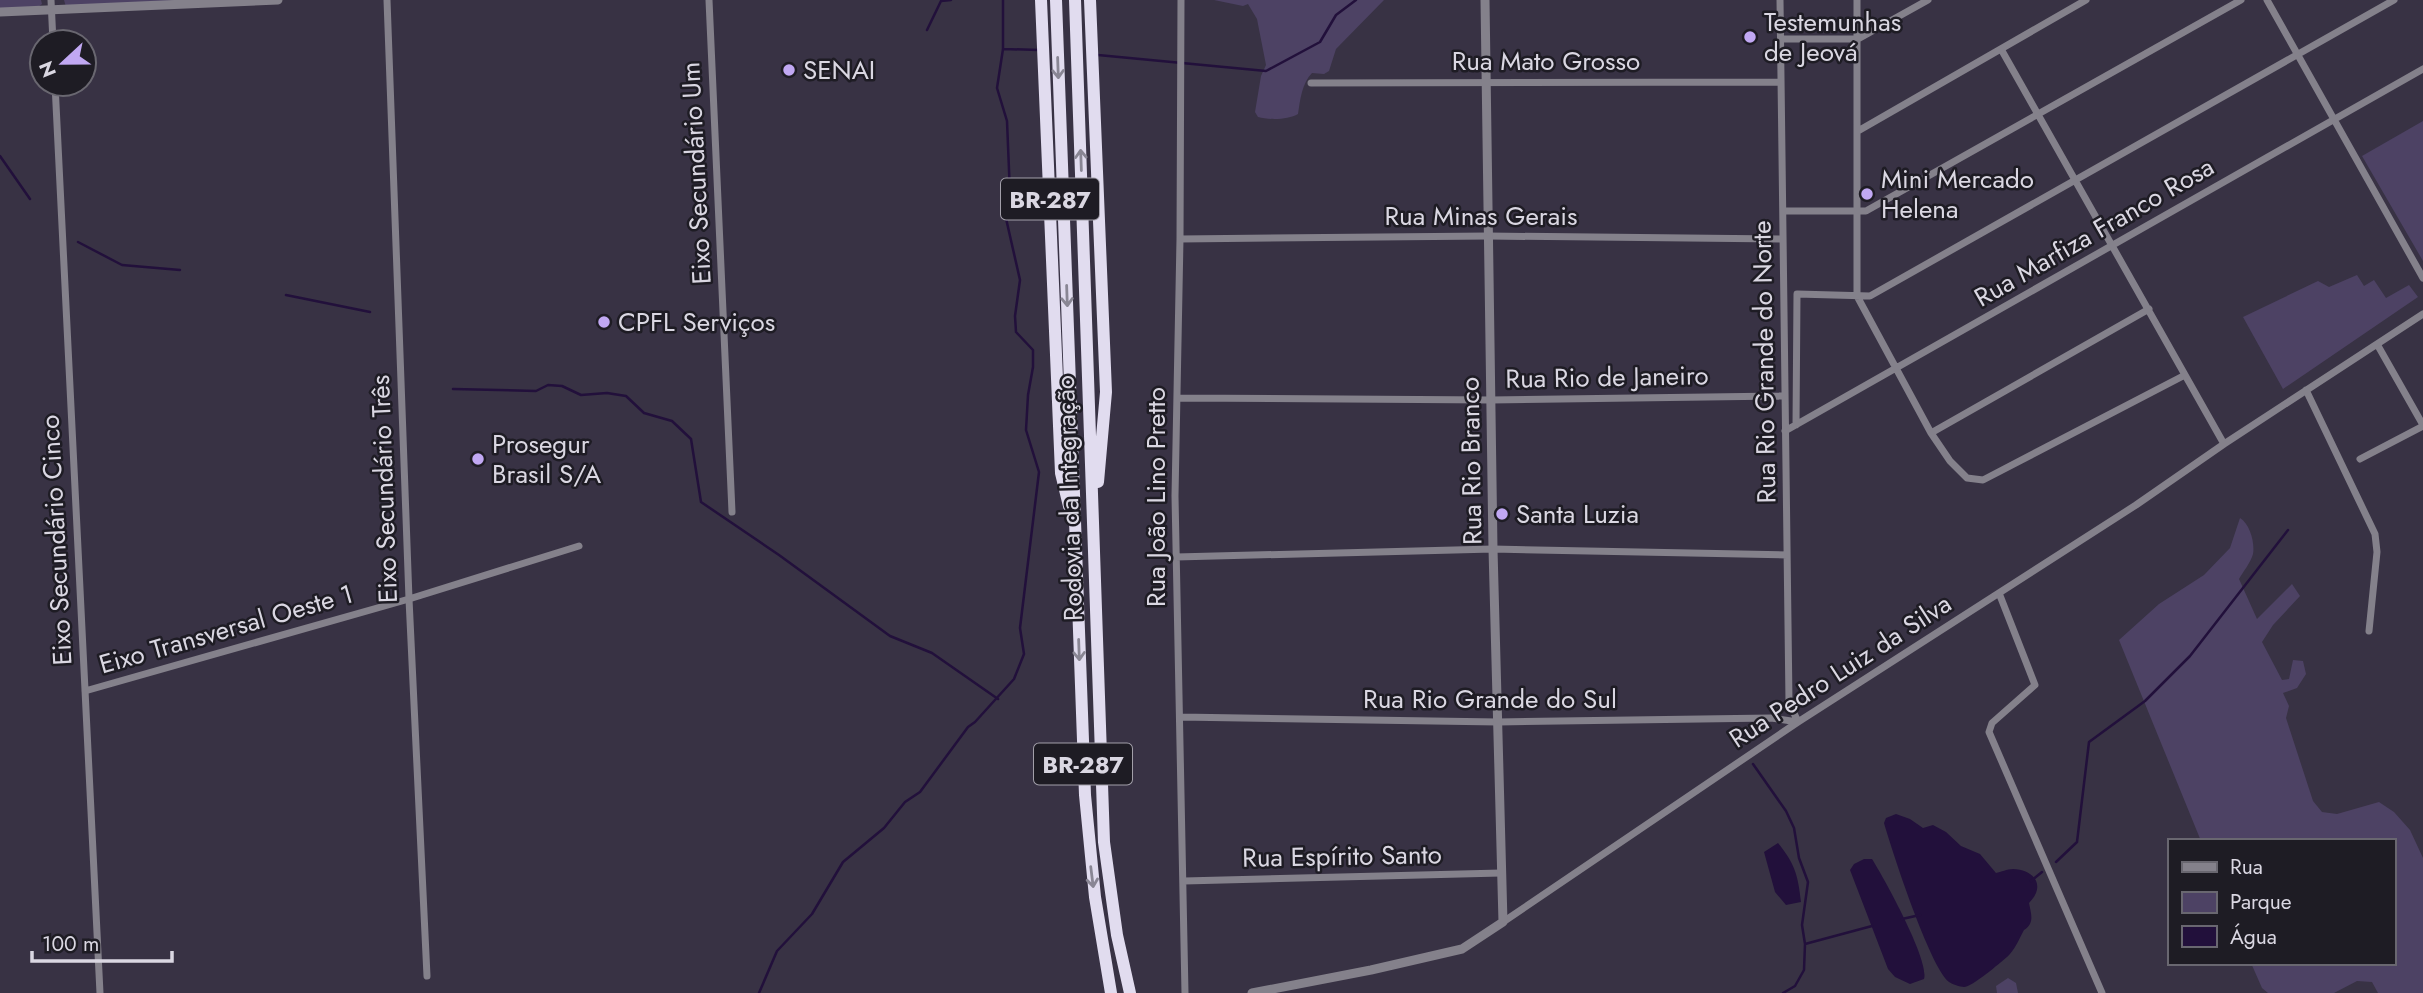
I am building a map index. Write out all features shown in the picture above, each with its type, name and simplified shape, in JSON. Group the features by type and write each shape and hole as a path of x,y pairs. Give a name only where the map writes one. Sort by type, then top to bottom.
{"highway":[{"name":"BR-287","path":"1041,0 1061,473 1075,533"},
{"name":"Rodovia da Integração","path":"1056,0 1087,834 1111,993"},
{"name":"Rodovia da Integração","path":"1075,0 1104,842 1117,935 1130,993"},
{"name":"BR-287","path":"1090,0 1106,392 1093,531"}],"street":[{"path":"0,12 51,5 278,0"},
{"name":"Eixo Secundário Três","path":"387,0 409,599 427,976"},
{"name":"Eixo Secundário Um","path":"709,0 732,512"},
{"name":"Rua João Lino Pretto","path":"1181,0 1175,496 1185,993"},
{"name":"Rua Rio Branco","path":"1485,0 1493,550 1503,922"},
{"name":"Rua Rio Grande do Norte","path":"1780,0 1789,702 1798,722"},
{"path":"1857,0 1857,296 1931,433 1950,461 1967,478 1983,480 2185,375"},
{"path":"1781,39 1858,39 1928,0"},
{"path":"1858,131 2086,0"},
{"path":"1783,211 1866,211 2241,0"},
{"path":"2267,0 2423,278"},
{"path":"1796,425 1797,294 1870,296 2394,0"},
{"path":"51,5 52,28"},
{"path":"2001,49 2224,444"},
{"name":"Rua Marfiza Franco Rosa","path":"1786,431 2423,69"},
{"name":"Rua Mato Grosso","path":"1311,83 1781,82"},
{"name":"Eixo Secundário Cinco","path":"56,98 100,993"},
{"name":"Rua Minas Gerais","path":"1180,239 1488,236 1783,239"},
{"path":"1931,433 2149,309"},
{"name":"Rua Pedro Luiz da Silva","path":"1252,993 1462,949 1798,722 2136,505 2423,314"},
{"path":"2360,459 2423,425 2377,344"},
{"path":"2306,390 2375,534 2377,552 2370,631"},
{"name":"Rua Rio de Janeiro","path":"1177,398 1491,400 1785,396"},
{"name":"Eixo Transversal Oeste 1","path":"85,691 409,599 579,546"},
{"path":"1176,557 1493,550 1787,555"},
{"path":"1999,593 2035,685 1992,723 1989,732 2102,993"},
{"name":"Rua Rio Grande do Sul","path":"1180,717 1498,722 1771,718 1798,722"},
{"name":"Rua Espírito Santo","path":"1184,881 1502,873"}],"green space":[{"path":"0,0 41,0 42,4 38,7 0,9"},
{"path":"64,0 210,0 66,7"},
{"path":"1214,0 1384,0 1336,49 1329,71 1324,74 1312,73 1302,92 1298,114 1273,119 1258,117 1255,112 1261,76 1266,65 1257,19 1248,4 1243,6"},
{"path":"2423,121 2423,261 2362,156"},
{"path":"2357,275 2364,286 2374,280 2386,298 2409,285 2418,297 2283,389 2243,317 2318,281 2329,287"},
{"path":"2240,518 2249,529 2253,554 2239,579 2257,619 2292,584 2300,596 2273,625 2262,642 2282,680 2289,679 2293,660 2303,661 2306,674 2297,688 2283,693 2289,706 2286,718 2313,801 2322,812 2337,814 2379,802 2394,812 2410,830 2423,858 2423,993 2378,993 2372,982 2357,981 2334,993 2268,993 2262,988 2252,965 2395,965 2395,839 2200,839 2119,640 2159,604 2204,575 2230,548"},
{"path":"2008,978 2016,983 2018,993 1997,993 1996,986"}],"water":[{"path":"1896,814 1923,828 1933,825 1946,832 1961,846 1980,854 1996,873 2011,869 2021,870 2036,880 2037,891 2029,903 2030,924 2015,948 1968,986 1949,982 1941,972 1922,932 1884,823 1886,818"},
{"path":"1778,843 1795,870 1801,902 1786,905 1775,892 1764,852"},
{"path":"1864,859 1872,859 1905,919 1920,955 1924,979 1910,984 1895,977 1888,969 1850,870 1854,864"}],"waterway":[{"path":"927,30 941,1 951,0"},
{"path":"759,993 777,951 812,914 843,862 884,828 905,802 920,792 968,727 1014,679 1024,654 1020,628 1039,472 1026,430 1033,350 1016,332 1015,316 1020,280 1005,214 1010,194 1007,121 997,88 1003,49 1003,0"},
{"path":"1098,55 1266,71 1320,42 1336,15 1356,0"},
{"path":"1004,49 1039,50"},
{"path":"0,156 30,199"},
{"path":"78,242 122,265 180,270"},
{"path":"286,295 370,312"},
{"path":"453,389 536,391 548,385 562,386 581,395 607,393 626,396 644,413 672,421 691,439 701,502 890,636 932,653 998,699"},
{"path":"2056,862 2077,842 2089,742 2145,701 2190,656 2288,530"},
{"path":"1753,764 1786,811 1794,828 1799,858 1808,882 1802,925 1805,944 1804,970 1795,986 1783,993"},
{"path":"2031,881 2042,872"},
{"path":"1902,919 1920,915"},
{"path":"1805,944 1872,926"}],"place":[{"name":"Testemunhas de Jeová","path":"1750,37"},
{"name":"SENAI","path":"789,70"},
{"name":"Mini Mercado Helena","path":"1867,194"},
{"name":"CPFL Serviços","path":"604,322"},
{"name":"Prosegur Brasil S/A","path":"478,459"},
{"name":"Santa Luzia","path":"1502,514"}]}
